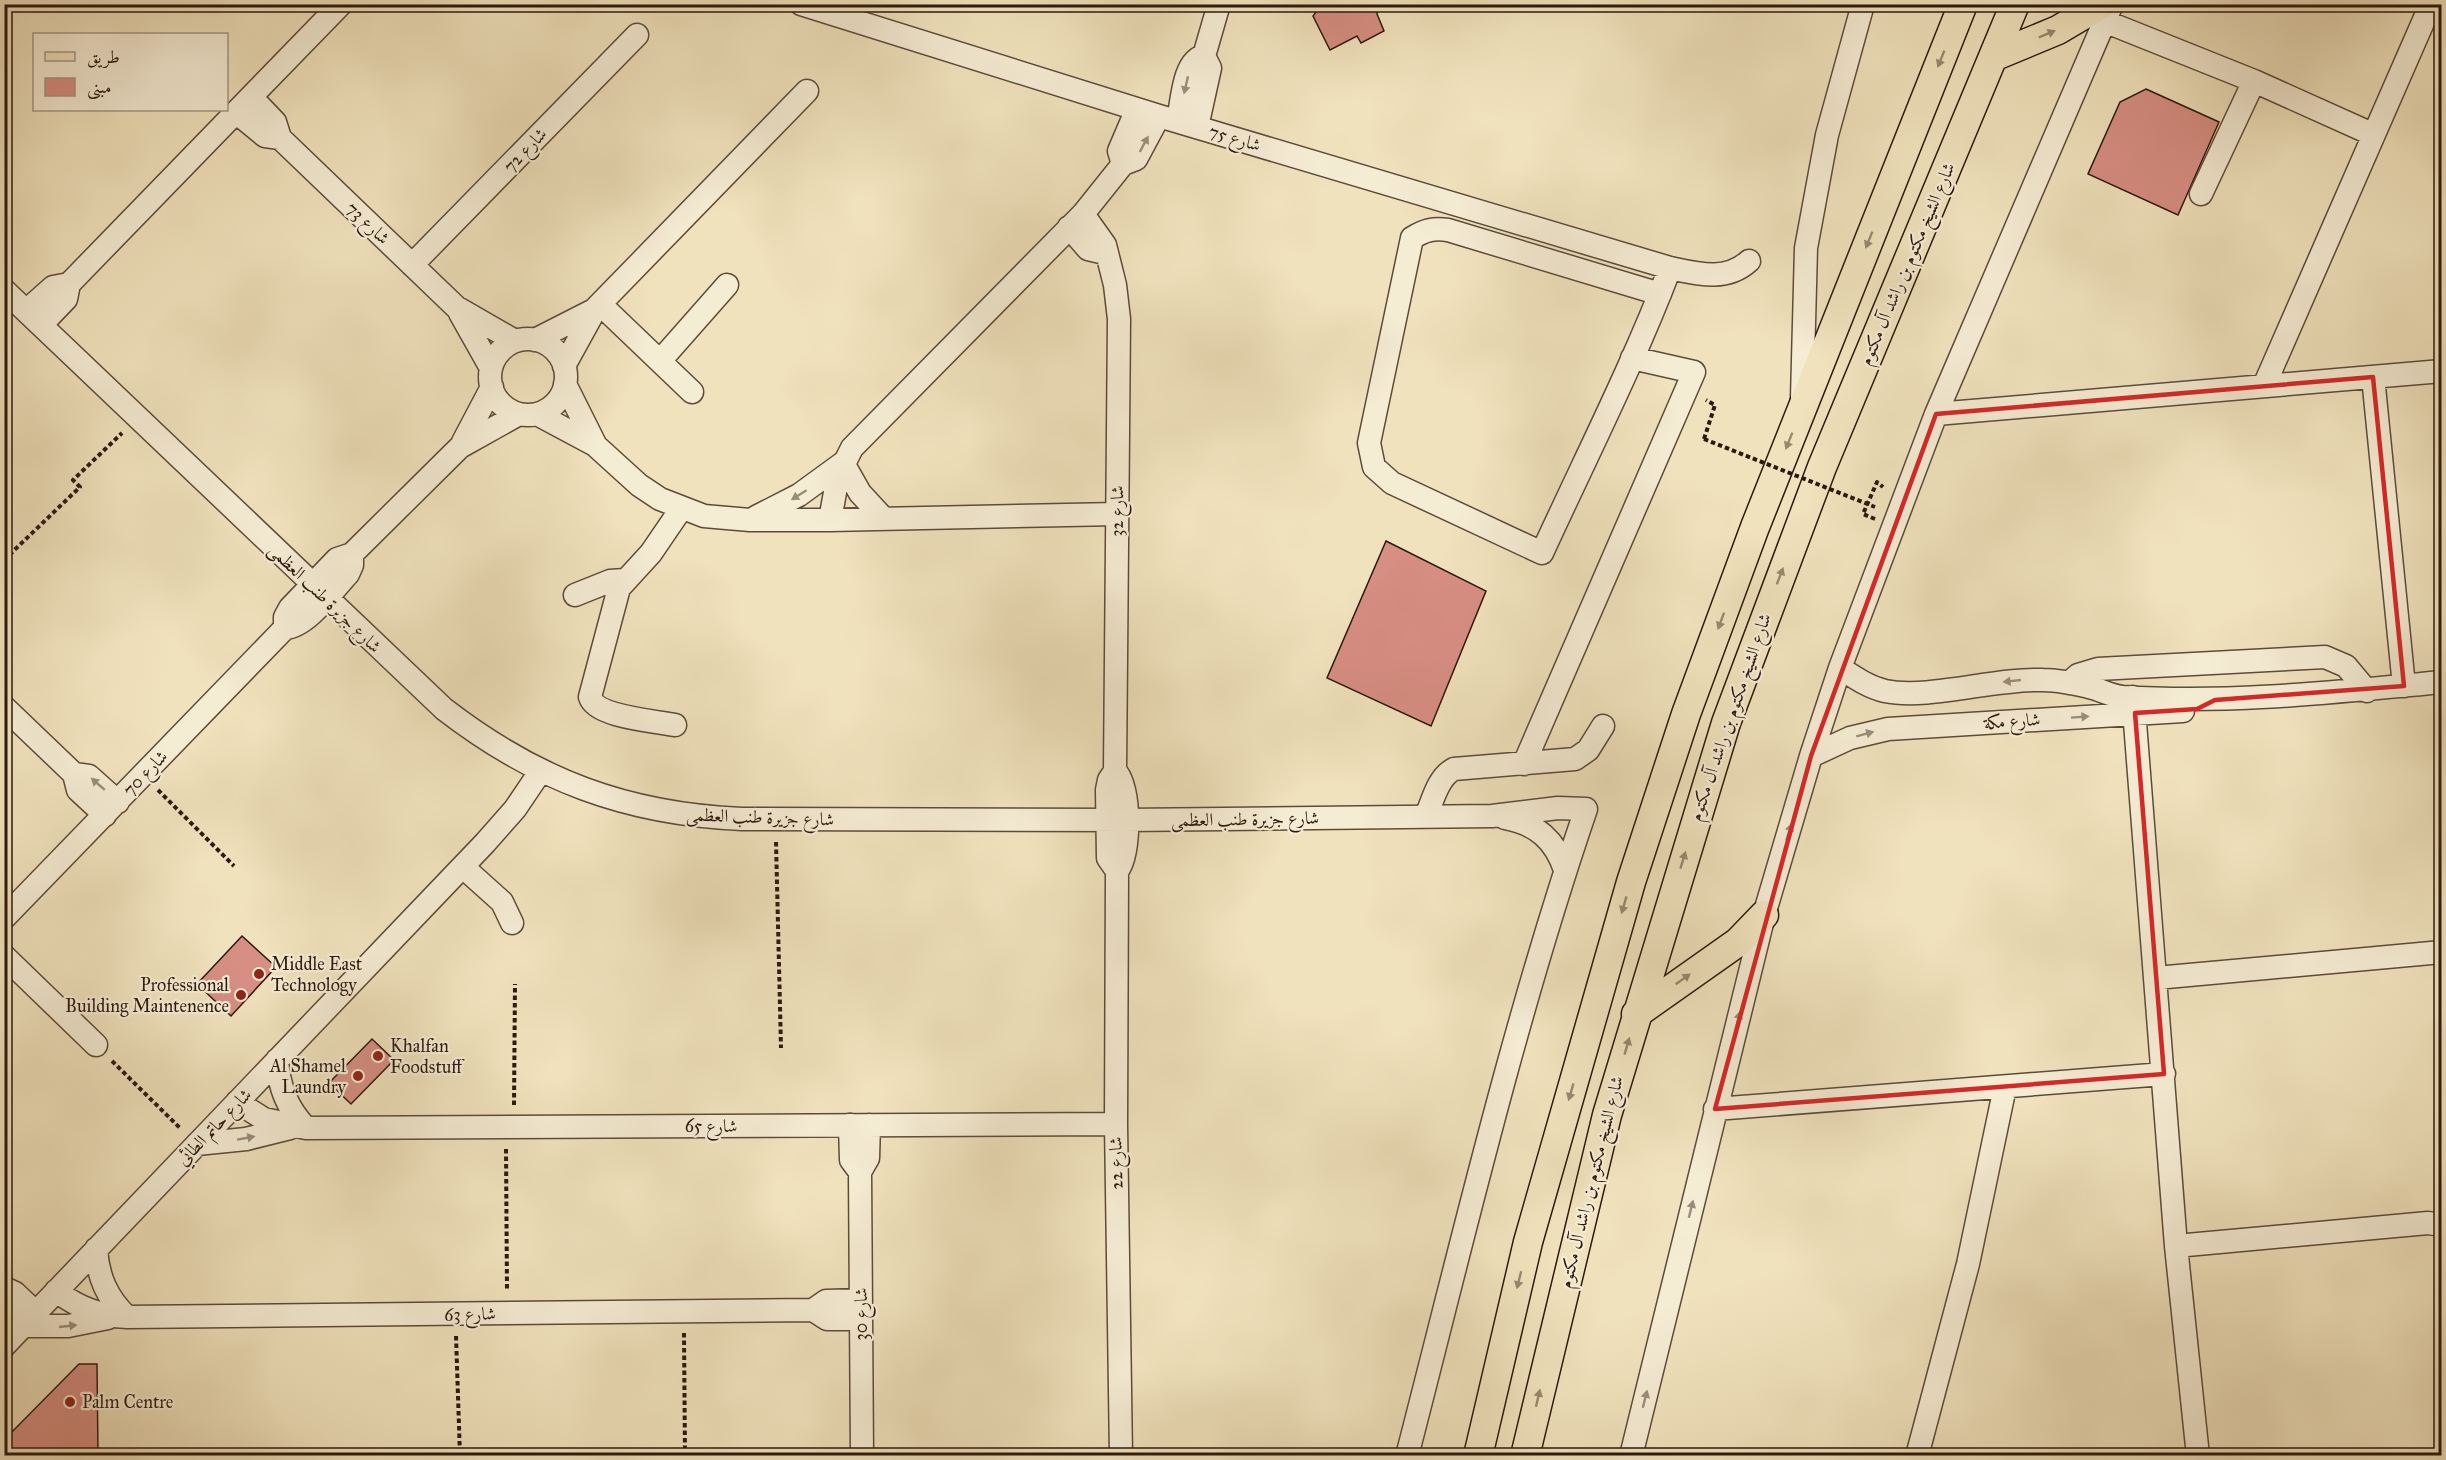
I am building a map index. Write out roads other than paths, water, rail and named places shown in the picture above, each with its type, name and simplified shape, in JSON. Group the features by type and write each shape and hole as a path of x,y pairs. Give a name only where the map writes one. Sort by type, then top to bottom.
{"main road":[{"path":"1478,1455 1528,1242 1631,882 1686,714 1755,527 1963,4"},
{"name":"شارع الشيخ مكتوم بن راشد آل مكتوم","path":"1525,1455 1607,1115 1726,723 1766,610 1822,467 2015,4"},
{"path":"1993,57 2106,10"},
{"path":"1636,1014 1738,942 1764,915"}],"street":[{"path":"34,318 66,299 69,284 341,4"},
{"name":"شارع 75","path":"801,4 1137,109 1670,268 1723,275 1741,268 1749,261"},
{"path":"750,520 799,495 843,463 866,433 1076,221 1123,164 1136,159 1178,121 1210,68 1204,56 1219,4"},
{"path":"1802,409 1806,248 1827,135 1863,4"},
{"path":"2264,386 2372,134 2431,4"},
{"path":"1631,1455 1764,915 1811,756 1840,668 1936,414 2106,10 2254,81 2372,134"},
{"name":"شارع 72","path":"412,265 637,35"},
{"path":"2201,194 2254,81"},
{"path":"595,445 502,404 491,378 496,357 525,341 567,326 598,306 807,91"},
{"name":"شارع 73","path":"245,105 265,136 280,138 456,307 525,341"},
{"path":"1123,164 1119,151 1137,109"},
{"name":"شارع 32","path":"1076,221 1088,249 1105,253 1115,285 1119,319 1115,771 1125,783 1116,820"},
{"path":"1660,294 1448,230 1436,228 1423,231 1412,238 1399,291 1369,443 1370,459 1379,474 1392,483 1542,554 1632,358 1660,294 1670,268"},
{"path":"660,361 727,285"},
{"name":"شارع جزيرة طنب العظمى","path":"4,290 318,592 444,709 476,734 540,772 575,787 647,809 710,818 1116,820 1492,816 1558,808 1586,809 1565,870"},
{"path":"598,306 692,392"},
{"path":"528,414 556,403 565,375 598,306"},
{"name":"شارع 73","path":"456,307 491,378"},
{"path":"525,341 548,345 558,354 578,416 595,445 639,485 681,509 704,516 750,520 830,520 1117,514"},
{"path":"1524,764 1694,372 1632,358"},
{"path":"1936,414 2442,371"},
{"path":"2373,376 2404,686"},
{"name":"شارع 70","path":"460,447 491,378"},
{"name":"شارع 70","path":"4,918 285,628 300,623 318,592 350,570 352,554 460,447 528,414"},
{"path":"843,463 860,493 884,519"},
{"path":"830,520 833,490 843,463"},
{"path":"675,725 602,711 592,704 590,691 608,635 616,597 625,580 651,553 681,509"},
{"path":"575,595 610,581 625,580"},
{"path":"2069,683 2078,675 2098,669 2325,657 2346,666 2367,691"},
{"name":"شارع مكة","path":"1840,668 1869,686 1900,693 2021,680 2069,683 2112,695 2134,705"},
{"name":"شارع مكة","path":"1811,756 1850,738 1888,729 2134,705 2184,697 2215,700 2367,691 2442,682"},
{"path":"2134,705 2176,1246 2198,1455"},
{"path":"4,707 74,774 78,790 111,809"},
{"path":"1426,816 1440,783 1454,769 1575,759 1588,750 1603,726"},
{"name":"شارع حاتم الطائي","path":"4,1346 463,867 515,809 540,772"},
{"name":"شارع جزيرة طنب العظمى","path":"1492,816 1529,825 1542,832 1553,843 1565,870"},
{"name":"شارع 22","path":"1116,820 1125,857 1117,871 1116,1124 1121,1455"},
{"path":"463,867 501,902 512,923"},
{"path":"1407,1455 1495,1111 1565,870"},
{"path":"2156,978 2442,952"},
{"path":"4,956 96,1046"},
{"path":"277,1060 278,1075 287,1104 300,1128"},
{"path":"1715,1109 2164,1074"},
{"path":"1917,1455 1968,1264 2005,1087"},
{"name":"شارع 65","path":"237,1102 264,1119 300,1128"},
{"name":"شارع 65","path":"197,1144 300,1128 1116,1124"},
{"name":"شارع 30","path":"859,1125 851,1160 860,1172 862,1455"},
{"path":"2176,1246 2428,1223 2442,1225"},
{"path":"96,1249 97,1265 107,1294 120,1317"},
{"path":"4,1288 15,1293 29,1320"},
{"name":"شارع 63","path":"56,1292 82,1308 120,1317"},
{"name":"شارع 63","path":"29,1320 68,1326 120,1317 813,1310 826,1301 861,1310"},
{"path":"4,1310 29,1320"}],"place":[{"name":"Middle East Technology","path":"259,974"},
{"name":"Professional Building Maintenence","path":"241,995"},
{"name":"Khalfan Foodstuff","path":"378,1056"},
{"name":"Al Shamel Laundry","path":"358,1076"},
{"name":"Palm Centre","path":"70,1402"}]}
